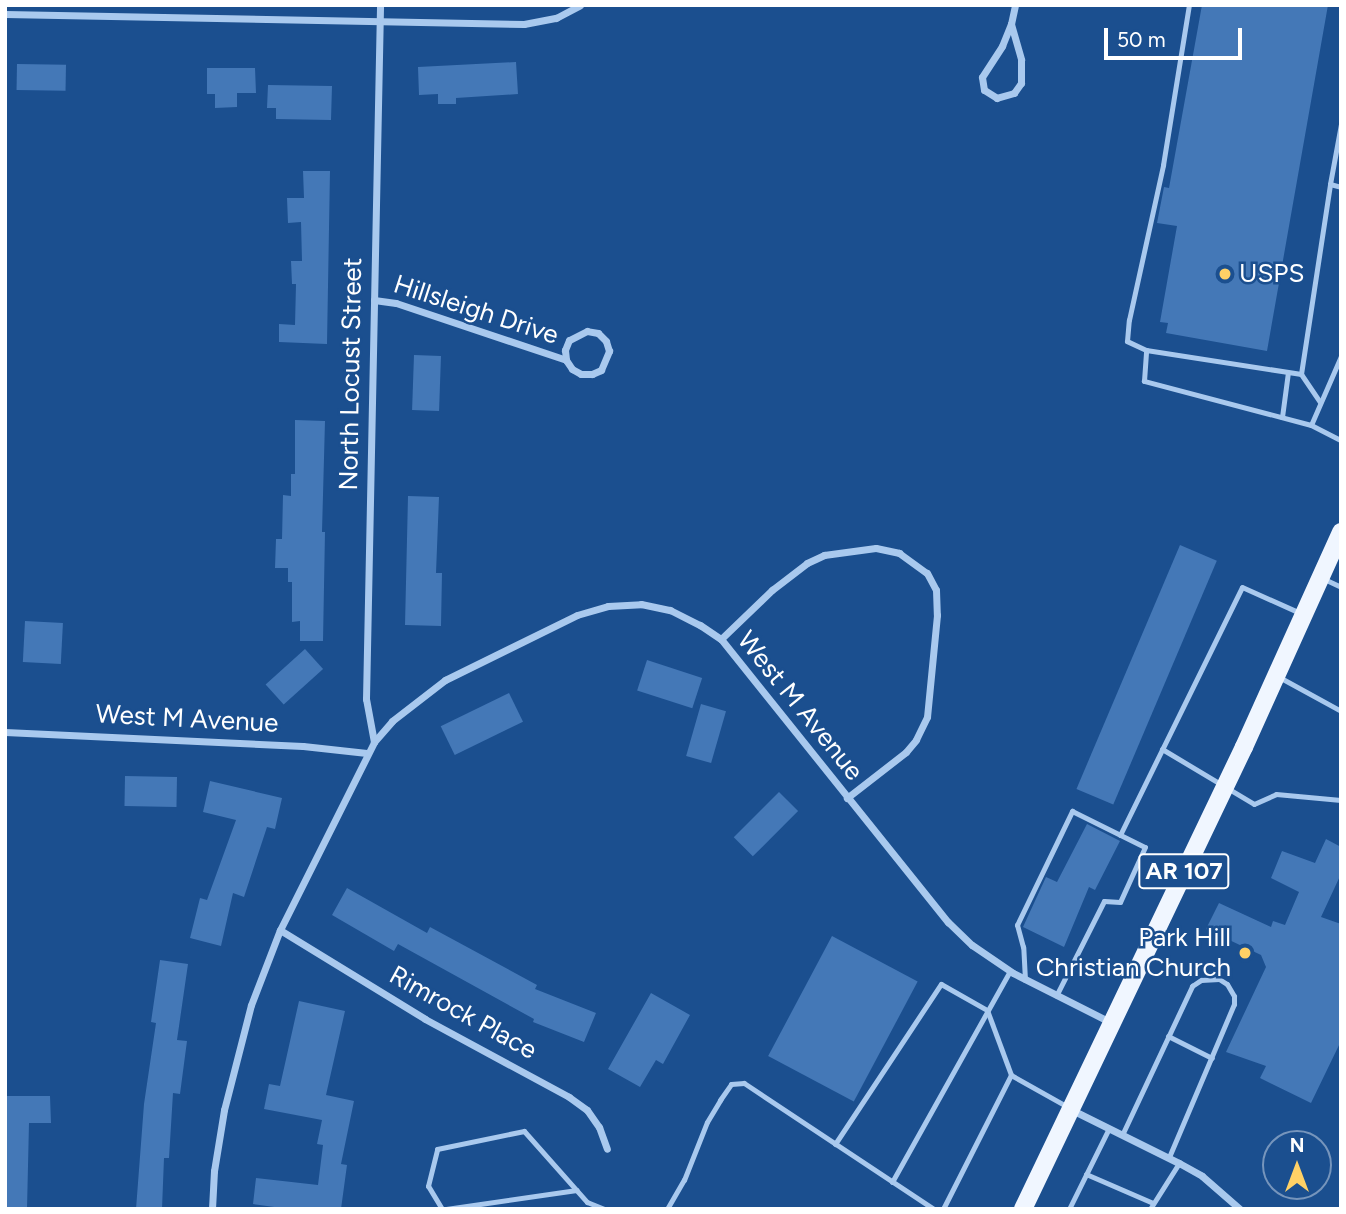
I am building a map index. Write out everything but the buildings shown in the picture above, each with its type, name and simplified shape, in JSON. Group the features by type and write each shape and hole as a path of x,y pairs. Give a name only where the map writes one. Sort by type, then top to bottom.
{"main road":[{"name":"AR 107","path":"1023,1209 1226,785 1339,538"}],"street":[{"path":"31,14 32,5"},
{"name":"North Locust Street","path":"374,742 366,699 380,5"},
{"path":"5,14 524,24 556,19 580,5"},
{"path":"1011,24 1020,60 1020,83 1014,93 997,98 984,90 982,77 1002,46 1015,5"},
{"name":"Hillsleigh Drive","path":"374,300 396,303 566,360 572,369 581,374 592,374 601,370 609,351 606,341 598,333 577,333 569,340 565,350 566,360"},
{"path":"720,639 772,590 807,563 824,555 876,548 899,553 927,573 936,590 937,615 927,717 916,740 905,752 847,798"},
{"name":"West M Avenue","path":"5,732 303,746 367,753 400,714 444,680 587,612 608,606 641,604 660,608 701,625 720,639 948,922 972,945 1025,980 1112,1023"},
{"path":"212,1209 214,1171 224,1110 240,1041 280,930 367,753"},
{"name":"Rimrock Place","path":"280,930 425,1019 569,1097 587,1110 599,1127 607,1149"},
{"path":"1070,1109 1202,1176 1240,1209"}],"lane":[{"path":"1189,5 1164,165 1127,341 1146,350 1301,374"},
{"path":"1321,402 1301,374 1341,124"},
{"path":"1330,184 1341,187"},
{"path":"1146,350 1144,381 1311,425 1341,440"},
{"path":"1311,425 1341,356"},
{"path":"1282,417 1288,372"},
{"path":"1320,577 1341,587"},
{"path":"1121,835 1242,587 1303,615"},
{"path":"1275,675 1341,711"},
{"path":"1162,749 1254,804 1276,794 1341,800"},
{"path":"1025,980 1023,947 1017,925 1072,811 1145,847 1120,902 1104,901 1056,996"},
{"path":"892,1181 1010,971"},
{"path":"1122,1135 1192,986 1201,980 1219,979 1227,984 1234,996 1234,1004 1169,1157"},
{"path":"835,1144 941,984 987,1010 1011,1075 1070,1109"},
{"path":"1168,1036 1212,1058"},
{"path":"943,1209 1011,1075"},
{"path":"667,1209 684,1180 707,1122 731,1084 744,1083 934,1209"},
{"path":"1069,1209 1109,1128"},
{"path":"577,1191 444,1209 428,1185 437,1149 524,1131 587,1202 604,1209"},
{"path":"1086,1174 1152,1206 1179,1163"}],"place":[{"name":"USPS","path":"1225,274"},
{"name":"Park Hill Christian Church","path":"1245,953"}]}
